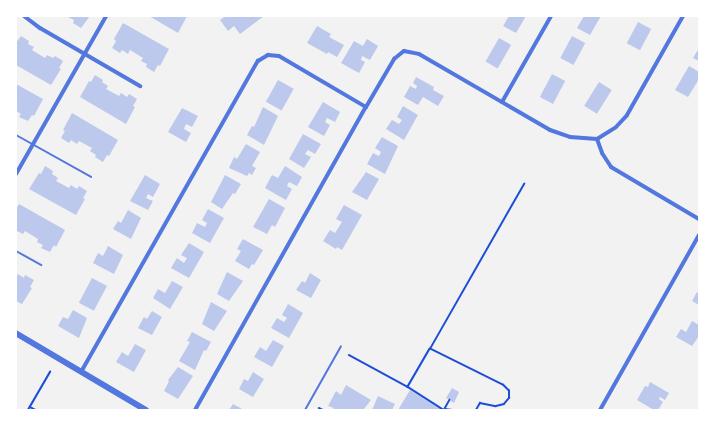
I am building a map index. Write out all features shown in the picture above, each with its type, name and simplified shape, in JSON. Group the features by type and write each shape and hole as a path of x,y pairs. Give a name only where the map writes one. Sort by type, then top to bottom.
{"street":[{"path":"24,16 40,28 140,86"},
{"path":"16,174 106,16"},
{"path":"502,102 551,16"},
{"path":"195,410 394,59 404,51 419,54 533,121 560,134 570,137 597,138 616,127 627,115 683,16"},
{"path":"81,372 258,61 268,55 279,56 366,107"},
{"path":"597,138 602,153 611,167 699,219"},
{"path":"600,410 699,235"},
{"path":"16,333 146,410"}],"lane":[{"path":"16,135 91,177"},
{"path":"16,251 41,265"},
{"path":"305,410 341,346"}],"path":[{"path":"408,388 524,184"},
{"path":"430,349 503,386 509,392 509,398 504,404 496,406 480,403 476,410"},
{"path":"349,355 445,410 452,410"},
{"path":"28,410 50,372"},
{"path":"445,410 450,400"},
{"path":"30,407 36,410"},
{"path":"319,408 323,410"}],"building":[{"path":"66,16 90,16 81,28 73,23 74,20"},
{"path":"149,16 187,16 178,33"},
{"path":"226,16 264,16 240,34 234,26 228,31 220,20"},
{"path":"509,16 526,16 516,33 503,26"},
{"path":"584,16 601,16 590,35 577,28"},
{"path":"638,22 651,29 640,50 627,43"},
{"path":"123,23 169,49 160,66 158,65 154,72 146,67 147,64 141,61 143,58 130,50 128,54 122,50 120,53 112,48 116,41 114,39"},
{"path":"317,26 331,34 329,37 344,45 337,57 328,52 327,54 307,43"},
{"path":"21,36 29,41 28,44 34,47 32,50 45,58 47,55 53,58 55,56 63,61 59,68 61,69 51,85 16,65 16,43"},
{"path":"572,36 585,43 574,65 560,58"},
{"path":"499,38 511,45 498,68 486,61"},
{"path":"367,39 378,46 370,60 362,56 361,60 365,62 359,73 341,63 354,41 363,46"},
{"path":"699,48 699,61 693,58"},
{"path":"689,66 699,72 699,79 688,97 675,90"},
{"path":"552,74 565,81 553,104 540,97"},
{"path":"95,75 103,80 102,82 108,86 106,89 119,96 121,93 127,97 129,94 137,99 133,106 135,107 126,124 80,97 89,81 91,82"},
{"path":"416,77 434,87 433,90 444,96 438,106 423,97 418,105 404,97 410,86 416,89 417,86 413,83"},
{"path":"278,80 294,89 282,111 266,102"},
{"path":"599,82 612,90 597,114 584,106"},
{"path":"16,84 43,99 34,116 32,115 28,121 19,117 21,114 16,111"},
{"path":"323,102 340,112 335,122 327,118 325,122 330,125 324,136 308,127"},
{"path":"403,106 418,115 404,140 386,129 392,120 399,124 402,120 397,117"},
{"path":"263,107 278,116 264,145 247,135 252,126 254,127"},
{"path":"182,108 198,116 192,127 186,124 184,129 191,133 186,142 168,132"},
{"path":"72,113 118,140 109,156 107,155 103,162 95,157 96,155 90,151 92,148 79,141 77,144 71,140 69,143 61,138 65,131 63,130"},
{"path":"303,134 321,144 315,154 308,150 305,154 311,157 304,168 289,159"},
{"path":"382,137 398,146 385,174 367,164 373,153 379,156 381,152 375,148"},
{"path":"246,144 260,152 252,166 256,168 252,175 249,173 247,176 229,168 234,157 237,159"},
{"path":"45,166 53,171 52,174 58,178 56,181 69,188 71,185 77,189 79,186 87,191 83,198 85,199 76,215 29,189 39,173 41,174"},
{"path":"285,166 302,177 297,186 289,182 287,186 292,189 286,200 265,188 272,175 278,178"},
{"path":"366,172 379,179 367,200 352,192"},
{"path":"145,175 160,184 153,197 148,194 146,198 153,201 148,210 130,201"},
{"path":"225,175 241,184 235,194 233,193 222,209 211,202"},
{"path":"269,199 285,208 275,227 272,225 267,234 253,227"},
{"path":"19,204 65,230 56,247 54,245 50,252 41,248 43,245 37,242 38,239 25,231 23,234 17,231 16,233 16,209"},
{"path":"344,205 362,215 342,250 337,247 336,249 323,241 330,230 335,233 342,222 336,219"},
{"path":"208,209 224,218 210,243 192,233 197,223 205,227 207,223 202,220"},
{"path":"128,210 141,218 131,239 113,229 118,221 121,223"},
{"path":"243,239 263,250 254,265 252,264 249,269 235,261 241,251 237,249"},
{"path":"189,243 204,252 189,278 171,268 177,258 184,263 187,258 181,255"},
{"path":"108,246 123,255 114,274 93,263 98,253 103,256"},
{"path":"227,272 243,281 229,301 217,294"},
{"path":"310,273 321,280 311,298 296,290 302,281 305,283"},
{"path":"18,274 24,278 25,275 34,280 30,287 32,288 22,304 16,301 16,277"},
{"path":"92,278 107,286 94,311 79,303"},
{"path":"172,281 183,287 170,309 153,298 158,289 165,293"},
{"path":"697,292 699,294 699,305 692,301"},
{"path":"211,302 227,311 214,331 202,324"},
{"path":"288,304 303,313 289,338 271,328 277,318 284,322 287,318 282,315"},
{"path":"73,310 87,318 79,338 58,326 63,317 68,319"},
{"path":"152,311 162,317 152,335 138,328 144,317 147,319"},
{"path":"692,321 699,325 699,336 692,346 676,337 681,329 686,332"},
{"path":"192,332 211,342 206,351 204,350 195,370 179,361 190,342 187,341"},
{"path":"273,340 284,346 272,367 254,357 260,347 266,351"},
{"path":"135,344 146,350 134,372 116,362 122,352 128,356"},
{"path":"178,367 193,376 178,399 164,391 169,381 168,380"},
{"path":"253,372 264,379 253,397 239,389 244,379 248,381"},
{"path":"650,382 669,393 665,400 660,397 659,399 663,402 658,410 654,410 637,400 645,386 648,387"},
{"path":"346,385 371,400 364,409 367,410 333,410 334,408 328,406 336,391 341,395"},
{"path":"452,388 459,392 454,403 446,398"},
{"path":"410,390 438,408 438,406 443,409 398,410"},
{"path":"378,396 395,404 392,410 372,410"},
{"path":"233,404 244,410 229,410"}]}
